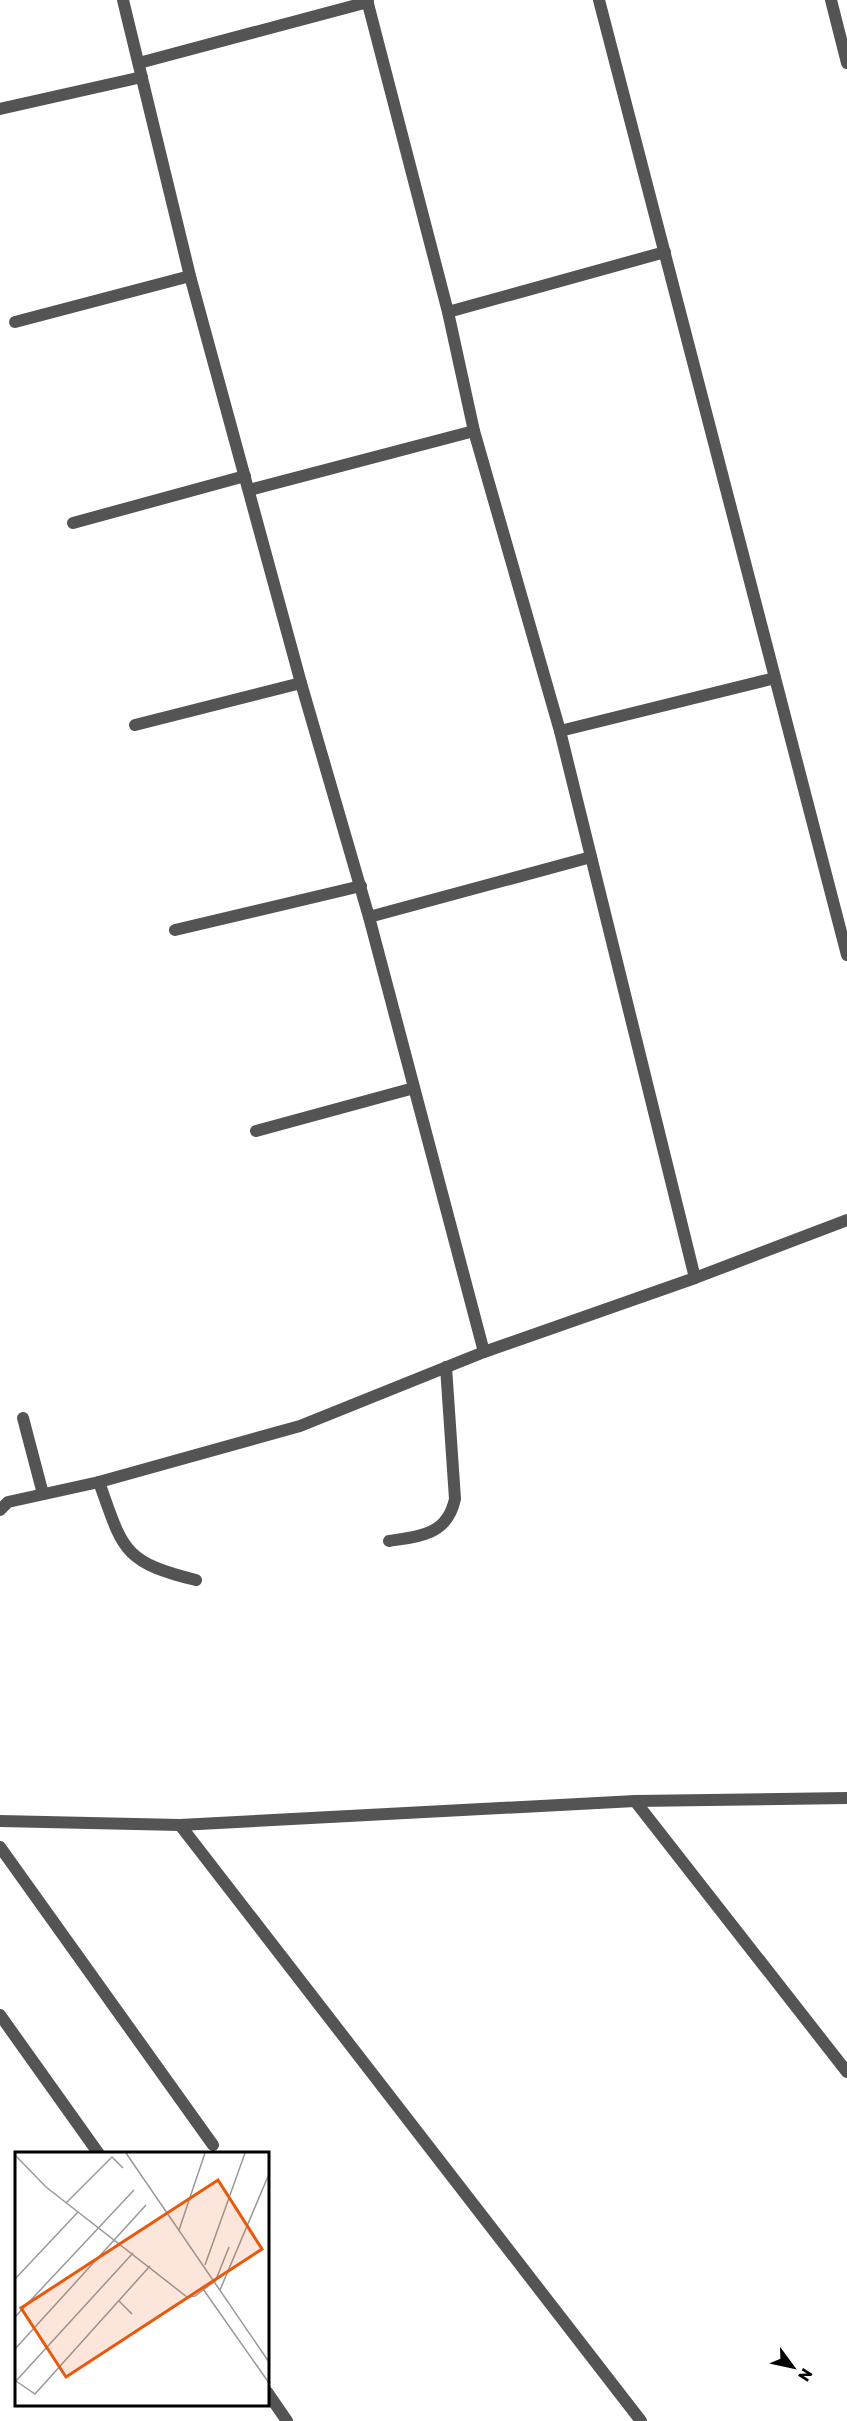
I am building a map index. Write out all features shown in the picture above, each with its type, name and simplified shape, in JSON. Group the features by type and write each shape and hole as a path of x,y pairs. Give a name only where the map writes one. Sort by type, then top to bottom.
{"street":[{"path":"123,0 190,276 301,683 361,886 484,1352"},
{"path":"599,0 847,955"},
{"path":"831,0 847,63"},
{"path":"139,63 368,1 448,312 474,431 560,731 695,1278"},
{"path":"0,109 142,77"},
{"path":"448,312 665,252"},
{"path":"15,322 190,276"},
{"path":"249,490 474,431"},
{"path":"73,523 245,476"},
{"path":"560,731 775,678"},
{"path":"135,725 301,683"},
{"path":"369,917 591,856"},
{"path":"175,930 361,886"},
{"path":"256,1131 414,1088"},
{"path":"0,1510 8,1502 99,1482 300,1426 484,1352 695,1278 847,1220"},
{"path":"389,1541 425,1535 443,1524 452,1514 455,1498 446,1367"},
{"path":"23,1418 43,1494"},
{"path":"99,1482 118,1535 129,1553 168,1573 196,1580"},
{"path":"0,1821 180,1825 634,1801 847,1798"},
{"path":"634,1801 847,2072"},
{"path":"180,1825 640,2421"},
{"path":"0,1847 213,2145"},
{"path":"0,2014 98,2152"},
{"path":"268,2393 287,2421"}]}
